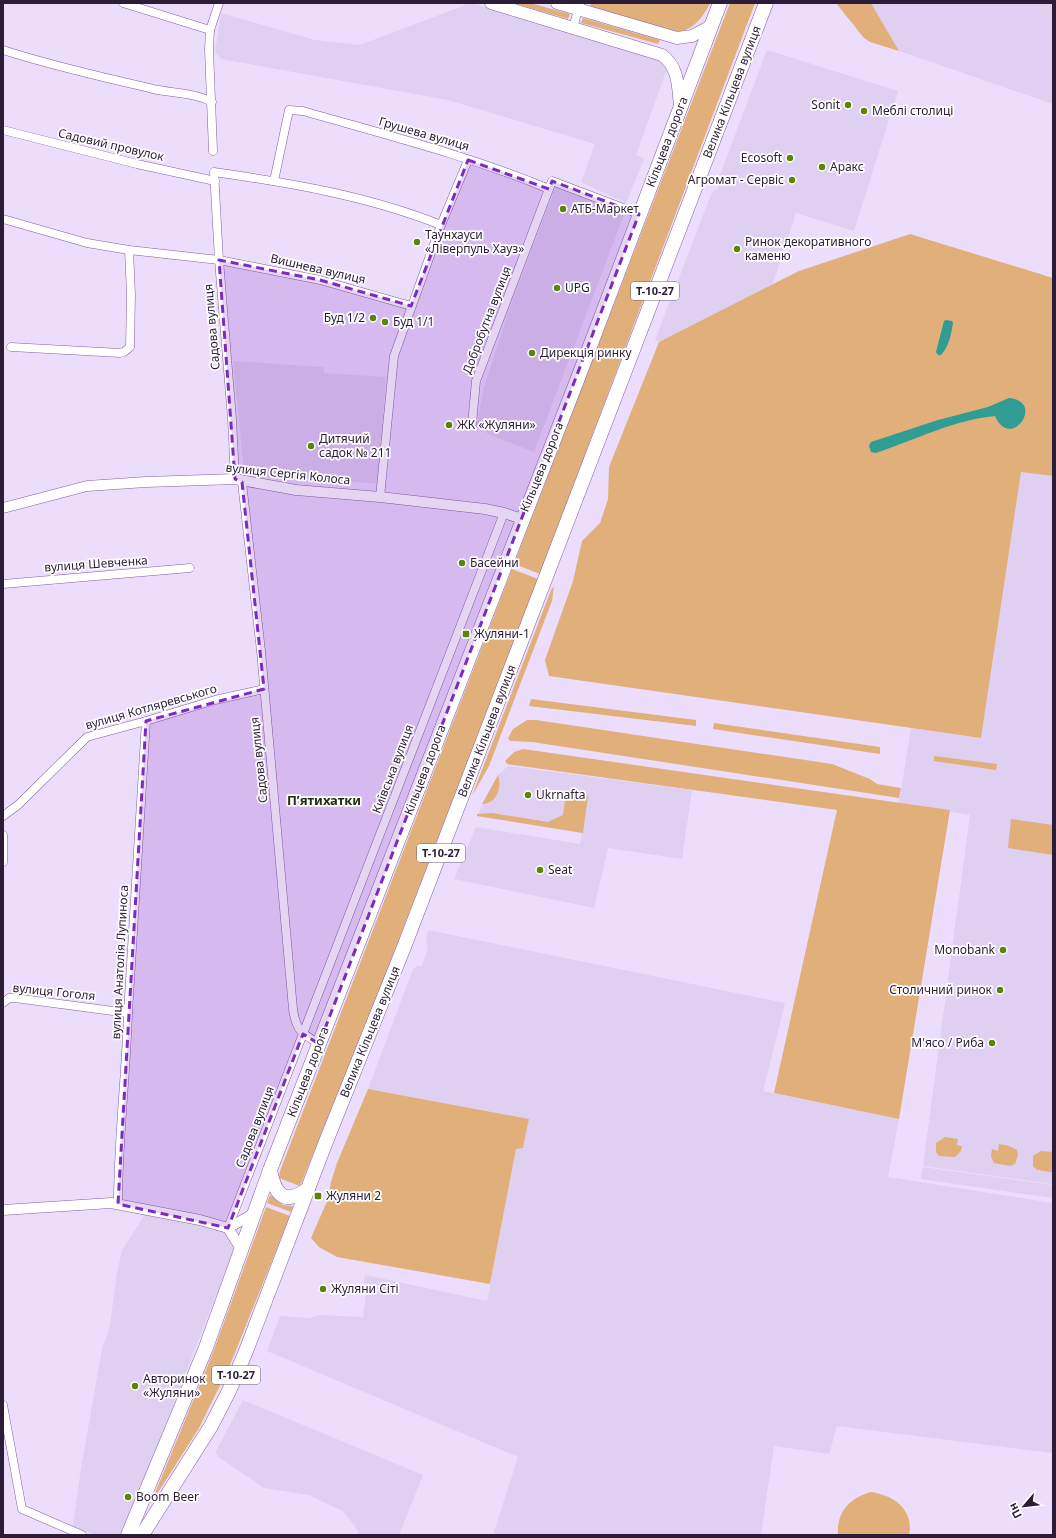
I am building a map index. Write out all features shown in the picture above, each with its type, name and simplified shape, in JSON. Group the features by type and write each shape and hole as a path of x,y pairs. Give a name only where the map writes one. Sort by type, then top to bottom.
{"highway":[{"name":"Кільцева дорога","path":"128,1535 186,1399 253,1214 318,1044 640,214 720,3"},
{"name":"Велика Кільцева вулиця","path":"142,1535 197,1449 221,1408 234,1380 407,940 766,4"},
{"path":"270,1170 275,1189 281,1195 295,1197 308,1189"}],"main road":[{"path":"491,3 668,59 676,74 680,106"},
{"path":"557,3 579,6 677,38 692,36 711,26"}],"street":[{"path":"123,3 210,30"},
{"path":"213,151 209,49 210,30 219,3"},
{"path":"572,28 579,6"},
{"path":"3,50 61,67 175,94 205,98 212,102"},
{"name":"Грушева вулиця","path":"274,180 289,110 303,111 509,172 640,214"},
{"name":"Садовий провулок","path":"3,130 129,163 214,181"},
{"path":"380,497 394,356 440,225 468,160"},
{"name":"Садова вулиця","path":"228,1228 303,1034 297,1028 293,1009 264,689 232,411 219,260 214,172 274,180"},
{"path":"274,180 365,200 394,208 440,225"},
{"name":"Добробутна вулиця","path":"472,424 476,381 551,185"},
{"path":"3,219 87,243 129,250 219,260"},
{"path":"11,347 120,353 127,350 130,347 131,295 129,250"},
{"name":"Вишнева вулиця","path":"219,260 320,280 411,306"},
{"name":"вулиця Сергія Колоса","path":"3,508 33,498 87,486 146,482 239,481 296,490 380,497 504,512 522,519"},
{"name":"Київська вулиця","path":"303,1034 504,512"},
{"name":"вулиця Шевченка","path":"3,584 190,568"},
{"name":"вулиця Котляревського","path":"3,816 18,805 71,754 83,739 146,722 214,700 264,689"},
{"name":"вулиця Анатолія Лупиноса","path":"118,1204 120,1129 126,1061 146,722"},
{"path":"3,835 3,862"},
{"name":"вулиця Гоголя","path":"3,1003 9,998 15,998 128,1013"},
{"path":"303,1034 318,1044"},
{"path":"3,1210 100,1203 118,1204 200,1220 228,1228 241,1249"},
{"path":"228,1228 253,1214"},
{"path":"3,1405 22,1509 82,1535"}],"highlighted area":[{"path":"468,160 549,189 552,181 639,214 319,1044 303,1034 228,1228 118,1204 146,721 264,689 242,482 235,479 219,260 320,280 411,306"}],"shaded area":[{"path":"467,3 472,3 664,60 668,66 636,155 644,159 626,203 581,182 595,144 448,100 221,59 215,52 221,13 315,40 360,45 463,6"},
{"path":"513,3 530,3 570,14 568,19"},
{"path":"589,3 710,3 695,24 682,31 676,31 653,26 592,7"},
{"path":"730,3 755,3 540,574 514,564"},
{"path":"836,3 871,3 899,51 870,42 864,38"},
{"path":"871,3 1053,3 1053,104 899,51"},
{"path":"583,18 660,40 658,44 581,23"},
{"path":"767,50 898,91 854,231 796,213 772,286 659,342 655,340 712,192 719,188 717,183"},
{"path":"556,185 625,212 534,452 493,436 476,427 484,387 508,313"},
{"path":"910,234 1053,278 1053,476 1021,472 981,738 549,676 545,660 573,581 582,541 600,523 608,499 609,467 659,342 799,271"},
{"path":"944,321 952,321 953,323 951,332 946,348 941,355 938,355 936,352"},
{"name":"Дитячий садок № 211","path":"233,361 323,367 324,373 386,377 378,484 244,472"},
{"path":"1009,398 1020,401 1025,407 1025,415 1022,422 1016,427 1009,429 1002,426 995,416 979,418 934,431 876,453 871,452 869,446 871,442 938,420 988,407"},
{"name":"Столичний ринок","path":"1021,472 1053,476 1053,1184 923,1166 970,815 899,803 911,728 981,738"},
{"path":"512,569 538,579 382,983 300,1186 279,1178 280,1171"},
{"path":"554,586 552,601 489,766 472,796 551,590"},
{"path":"531,699 696,720 696,726 529,706"},
{"path":"527,720 536,720 832,764 870,779 877,784 901,788 899,798 532,742 510,741 508,738 513,729"},
{"path":"714,723 880,747 880,754 713,729"},
{"path":"523,749 950,810 899,1119 774,1093 837,810 507,764 505,761 514,752"},
{"path":"934,756 997,764 996,770 934,761"},
{"path":"508,766 692,790 682,859 608,848 594,908 454,879 476,827 580,844 582,833 477,816 498,775"},
{"path":"498,775 499,789 495,798 482,804"},
{"path":"566,793 588,796 583,833 477,816 477,814 492,813 548,822 563,815"},
{"path":"1011,819 1053,825 1053,855 1008,848"},
{"path":"428,930 785,1003 763,1091 899,1119 888,1177 1053,1203 1053,1453 837,1426 829,1454 774,1446 761,1535 493,1535 518,1457 267,1351 280,1316 310,1318 320,1315 363,1317 366,1295 364,1283 365,1275 487,1301 516,1149 523,1148 529,1119 368,1089 413,969 417,966 422,966 428,947 426,940"},
{"path":"368,1089 529,1119 523,1148 516,1149 490,1284 337,1257 319,1247 311,1238 328,1199 331,1182 337,1163"},
{"path":"945,1137 958,1139 957,1145 962,1146 961,1151 955,1157 939,1156 936,1152 936,1143"},
{"path":"999,1144 1009,1146 1017,1150 1018,1155 1015,1164 1010,1166 994,1163 991,1156 992,1149 998,1151"},
{"path":"1041,1151 1053,1152 1053,1171 1037,1170 1033,1166 1033,1156"},
{"path":"923,1167 1053,1185 1053,1198 921,1179"},
{"path":"270,1195 283,1205 293,1206 291,1212 267,1203"},
{"path":"266,1207 290,1216 230,1365 199,1428 157,1494 155,1493 212,1355"},
{"name":"Авторинок «Жуляни»","path":"145,1214 221,1229 231,1238 233,1247 232,1255 122,1535 95,1535 73,1526 81,1468 102,1349 110,1326 117,1272 122,1251"},
{"path":"243,1400 423,1475 399,1535 356,1535 359,1532 344,1512 309,1495 264,1488 217,1456 216,1451"},
{"path":"871,1492 887,1496 900,1505 908,1518 910,1526 909,1535 838,1535 839,1519 846,1507 857,1498"}],"place":[{"name":"Sonit","path":"848,105"},
{"name":"Меблі столиці","path":"864,111"},
{"name":"Ecosoft","path":"790,158"},
{"name":"Аракс","path":"822,167"},
{"name":"Агромат - Сервіс","path":"792,180"},
{"name":"АТБ-Маркет","path":"563,209"},
{"name":"Таунхауси «Ліверпуль Хауз»","path":"417,242"},
{"name":"Ринок декоративного каменю","path":"737,249"},
{"name":"UPG","path":"557,288"},
{"name":"Буд 1/2","path":"373,318"},
{"name":"Буд 1/1","path":"385,322"},
{"name":"Дирекція ринку","path":"532,353"},
{"name":"ЖК «Жуляни»","path":"449,425"},
{"name":"Дитячий садок № 211","path":"311,446"},
{"name":"Басейни","path":"462,563"},
{"name":"Жуляни-1","path":"466,634"},
{"name":"Ukrnafta","path":"528,795"},
{"name":"Seat","path":"540,870"},
{"name":"Monobank","path":"1003,950"},
{"name":"Столичний ринок","path":"1000,990"},
{"name":"М'ясо / Риба","path":"992,1043"},
{"name":"Жуляни 2","path":"318,1196"},
{"name":"Жуляни Сіті","path":"323,1289"},
{"name":"Авторинок «Жуляни»","path":"135,1386"},
{"name":"Boom Beer","path":"128,1497"}],"district":[{"name":"Пʼятихатки","path":"324,800"}]}
